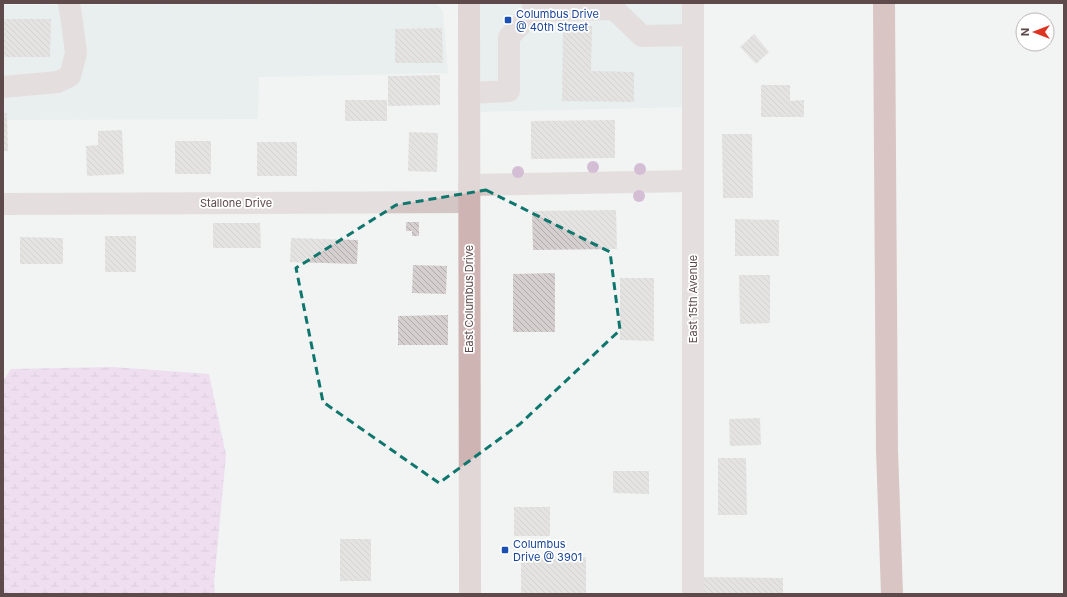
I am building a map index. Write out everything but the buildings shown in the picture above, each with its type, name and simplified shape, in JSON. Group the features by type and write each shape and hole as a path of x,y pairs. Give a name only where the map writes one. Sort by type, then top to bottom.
{"highway":[{"path":"884,4 888,450 892,594"}],"main road":[{"name":"East Columbus Drive","path":"469,3 470,594"}],"street":[{"path":"3,87 58,82 70,76 76,53 69,3"},
{"name":"East 15th Avenue","path":"693,3 693,594"},
{"path":"469,93 509,91 509,37 533,7 614,6 642,36 693,35"},
{"name":"Stallone Drive","path":"3,204 469,194 693,181"}],"highlighted area":[{"path":"486,190 610,252 620,330 520,424 439,483 323,402 296,268 396,205"}],"shaded area":[{"path":"473,3 689,3 688,107 471,112"},
{"path":"437,4 443,12 448,73 259,77 258,119 3,120 3,5"}],"green space":[{"path":"112,367 209,374 226,455 214,583 215,594 3,594 3,381 11,369"}],"place":[{"name":"Columbus Drive @ 40th Street","path":"508,20"},
{"name":"Columbus Drive @ 3901","path":"505,550"}]}
